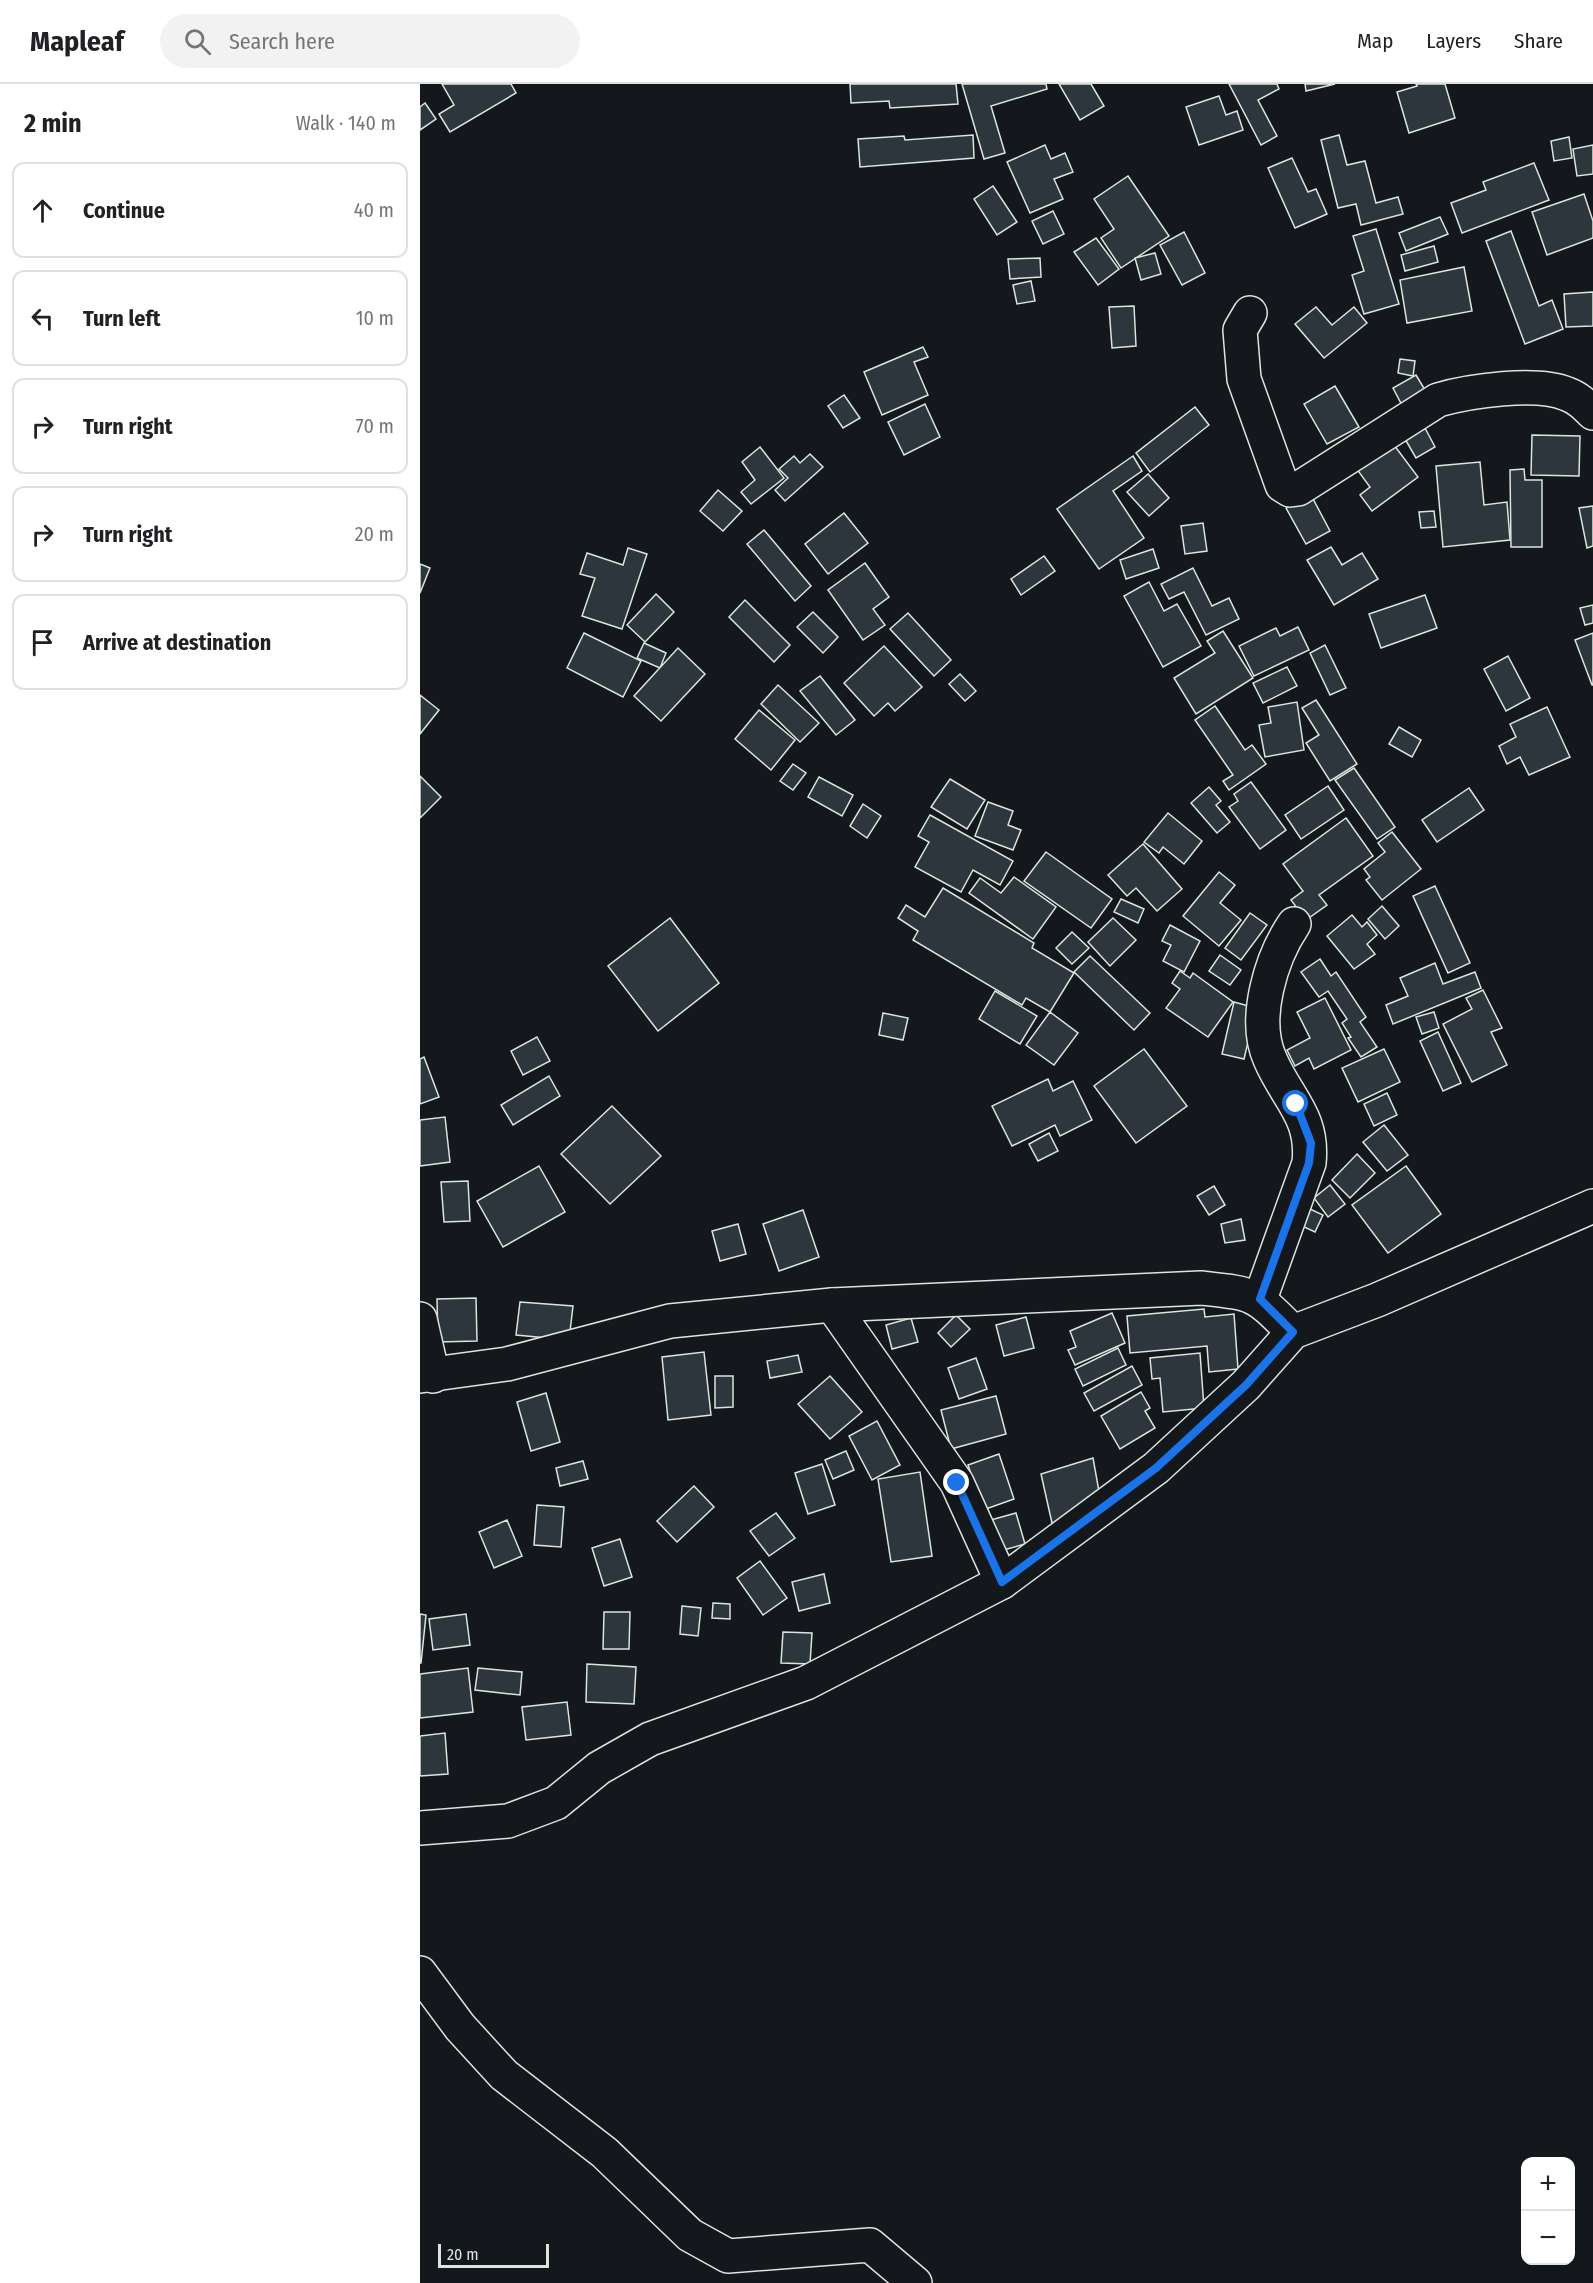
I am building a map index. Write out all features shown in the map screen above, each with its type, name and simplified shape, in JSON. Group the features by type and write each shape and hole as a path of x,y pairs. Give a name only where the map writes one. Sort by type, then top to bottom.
{"street":[{"path":"1250,313 1240,330 1244,379 1275,469 1282,485 1290,490 1298,489 1438,400 1458,394 1479,391 1549,389 1580,400 1593,413"},
{"path":"1260,1299 1309,1163 1311,1143 1296,1104 1269,1058 1265,1033 1265,1002 1271,968 1280,946 1294,924"},
{"path":"420,1828 508,1821 556,1803 599,1768 650,1739 806,1683 1002,1582 1156,1468 1246,1385 1293,1332 1377,1300 1593,1206"},
{"path":"420,1319 426,1376 507,1364 670,1321 832,1305 1202,1288 1248,1293 1260,1299 1293,1332"},
{"path":"832,1305 957,1483 1002,1582"},
{"path":"420,1973 460,2026 504,2075 605,2153 690,2235 728,2256 870,2245 915,2283"}],"building":[{"path":"442,84 511,84 516,93 450,132 439,114 454,105"},
{"path":"850,84 956,84 958,104 890,108 889,101 851,103"},
{"path":"962,84 1046,84 1047,89 991,106 1005,153 984,159"},
{"path":"1059,84 1091,84 1104,106 1080,120"},
{"path":"1229,84 1277,84 1279,89 1258,100 1277,136 1261,145"},
{"path":"1305,84 1335,84 1306,91"},
{"path":"1416,84 1445,84 1455,118 1409,133 1397,92 1417,86"},
{"path":"1219,96 1226,115 1237,111 1243,130 1199,145 1186,107"},
{"path":"425,103 436,119 420,130 420,107"},
{"path":"973,135 974,158 860,167 858,139 904,136 905,140"},
{"path":"1339,135 1347,165 1365,161 1376,203 1398,197 1403,214 1361,225 1356,204 1338,208 1321,140"},
{"path":"1569,137 1572,158 1554,161 1551,141"},
{"path":"1045,145 1051,159 1065,153 1073,172 1054,179 1063,199 1030,213 1007,162"},
{"path":"1593,145 1593,174 1577,176 1573,149"},
{"path":"1292,158 1308,192 1316,189 1327,214 1295,228 1268,168"},
{"path":"1534,163 1549,200 1462,233 1451,203 1486,190 1483,182"},
{"path":"1128,176 1169,236 1121,268 1101,238 1114,229 1094,199"},
{"path":"993,186 1017,222 997,235 974,199"},
{"path":"1584,194 1593,221 1593,238 1547,255 1532,212"},
{"path":"1053,211 1064,234 1043,244 1032,221"},
{"path":"1440,217 1448,234 1406,251 1399,233"},
{"path":"1376,229 1399,304 1364,314 1352,275 1364,271 1353,236"},
{"path":"1511,231 1539,306 1552,300 1563,329 1525,344 1486,241"},
{"path":"1184,232 1205,273 1182,285 1160,245"},
{"path":"1096,238 1119,269 1098,285 1074,252"},
{"path":"1434,246 1438,262 1405,271 1401,255"},
{"path":"1155,253 1161,274 1141,280 1135,258"},
{"path":"1040,258 1041,277 1010,279 1008,259"},
{"path":"1464,267 1472,311 1407,323 1400,280"},
{"path":"1031,281 1035,301 1017,304 1013,285"},
{"path":"1593,292 1593,326 1566,327 1564,294"},
{"path":"1134,306 1136,346 1112,348 1109,307"},
{"path":"1316,307 1332,325 1354,307 1367,323 1324,358 1295,324"},
{"path":"923,347 928,357 914,362 928,395 882,415 864,372"},
{"path":"1400,359 1415,361 1413,376 1398,373"},
{"path":"1416,375 1428,395 1404,409 1393,388"},
{"path":"1335,386 1359,427 1327,444 1304,404"},
{"path":"844,395 860,418 843,428 828,406"},
{"path":"925,404 940,437 904,455 888,422"},
{"path":"1195,407 1209,425 1150,472 1136,453"},
{"path":"1425,428 1435,447 1416,458 1405,439"},
{"path":"1532,435 1580,436 1579,476 1531,475"},
{"path":"1391,441 1418,477 1372,511 1360,495 1370,487 1356,468"},
{"path":"760,447 784,478 751,504 741,492 755,480 742,462"},
{"path":"810,454 823,467 785,501 775,490 788,478 779,469 794,456 800,463"},
{"path":"1133,456 1142,471 1113,491 1144,538 1099,569 1057,509"},
{"path":"1480,462 1484,505 1507,502 1510,540 1443,547 1436,466"},
{"path":"1524,469 1525,480 1542,480 1542,547 1511,547 1510,470"},
{"path":"1148,474 1169,498 1149,516 1127,492"},
{"path":"718,490 742,511 723,531 700,511"},
{"path":"1311,495 1330,531 1306,544 1286,508"},
{"path":"1593,506 1593,546 1587,548 1579,508"},
{"path":"1434,511 1436,527 1421,528 1419,512"},
{"path":"844,513 868,543 828,574 805,544"},
{"path":"1203,523 1207,551 1185,554 1181,526"},
{"path":"764,530 811,586 795,601 747,544"},
{"path":"1331,547 1342,565 1362,553 1378,579 1334,605 1307,560"},
{"path":"628,548 647,554 622,629 582,616 595,578 580,574 587,553 623,565"},
{"path":"1153,549 1159,568 1126,579 1120,560"},
{"path":"1044,556 1055,571 1021,595 1011,579"},
{"path":"865,563 889,597 873,609 885,625 863,640 828,590"},
{"path":"420,564 430,568 420,593"},
{"path":"1193,568 1212,606 1229,598 1239,619 1206,635 1184,592 1169,599 1161,584"},
{"path":"1149,582 1164,611 1177,604 1201,646 1163,667 1124,596"},
{"path":"656,594 674,612 645,642 627,625"},
{"path":"1425,595 1437,628 1381,648 1369,614"},
{"path":"745,600 790,645 774,662 729,617"},
{"path":"1593,605 1593,623 1585,625 1580,608"},
{"path":"813,612 838,637 823,653 797,627"},
{"path":"908,613 951,660 934,676 890,629"},
{"path":"1298,627 1309,650 1254,676 1239,646 1276,628 1280,636"},
{"path":"1223,631 1253,678 1196,714 1174,678 1215,653 1207,641"},
{"path":"584,633 641,661 623,697 567,668"},
{"path":"1593,633 1593,685 1592,685 1575,640"},
{"path":"644,643 666,653 660,668 637,658"},
{"path":"1325,645 1346,688 1330,695 1310,653"},
{"path":"884,646 922,687 895,711 888,703 874,716 844,683"},
{"path":"678,648 705,674 661,721 634,696"},
{"path":"1508,656 1530,698 1506,711 1484,669"},
{"path":"1287,667 1297,686 1263,703 1253,683"},
{"path":"960,674 976,691 965,701 949,684"},
{"path":"820,676 855,720 836,735 800,691"},
{"path":"778,685 819,723 800,742 761,704"},
{"path":"420,695 439,710 420,734"},
{"path":"1316,700 1357,764 1330,781 1306,743 1319,735 1302,708"},
{"path":"1297,702 1304,750 1265,757 1259,725 1271,723 1268,707"},
{"path":"1215,706 1245,750 1252,745 1266,764 1229,790 1223,781 1233,775 1195,720"},
{"path":"1547,707 1570,757 1529,775 1520,757 1507,764 1499,746 1516,737 1510,724"},
{"path":"759,710 795,740 771,770 735,739"},
{"path":"1399,727 1421,740 1412,757 1389,744"},
{"path":"793,764 806,773 793,790 780,781"},
{"path":"1354,768 1395,827 1377,839 1335,780"},
{"path":"420,776 441,797 420,818"},
{"path":"819,777 853,795 842,816 808,797"},
{"path":"950,779 985,800 967,829 931,807"},
{"path":"1251,782 1286,830 1260,849 1229,807 1238,801 1234,794"},
{"path":"1328,786 1344,810 1301,839 1285,815"},
{"path":"1209,787 1221,801 1216,805 1230,822 1217,833 1191,803"},
{"path":"1469,788 1484,810 1437,842 1422,820"},
{"path":"988,802 1013,811 1008,825 1021,830 1013,850 975,836"},
{"path":"863,804 881,816 867,838 850,826"},
{"path":"1168,813 1202,841 1184,864 1163,847 1159,853 1144,842"},
{"path":"930,815 1013,861 1000,885 973,870 961,892 915,867 929,842 918,836"},
{"path":"1346,818 1373,856 1319,895 1327,905 1306,920 1291,900 1303,891 1283,864"},
{"path":"1392,832 1421,869 1382,900 1366,880 1370,877 1364,869 1385,852 1378,843"},
{"path":"1143,844 1182,889 1157,911 1136,888 1127,896 1108,875"},
{"path":"1046,852 1112,899 1091,928 1024,881"},
{"path":"1219,872 1235,885 1220,903 1241,920 1219,946 1183,916"},
{"path":"1014,877 1056,907 1033,939 969,893 980,878 1001,893"},
{"path":"1435,886 1470,963 1448,973 1413,896"},
{"path":"943,888 1034,943 1032,948 1074,973 1050,1012 1026,998 1022,1005 913,940 918,931 898,918 906,905 925,917"},
{"path":"1121,899 1144,909 1138,923 1114,912"},
{"path":"1382,906 1399,926 1385,939 1368,919"},
{"path":"1250,913 1267,925 1241,960 1225,948"},
{"path":"1352,915 1362,927 1367,922 1377,935 1367,944 1375,954 1354,969 1327,936"},
{"path":"670,918 719,983 658,1031 608,966"},
{"path":"1113,918 1136,940 1110,966 1088,942"},
{"path":"1170,925 1200,941 1184,972 1163,961 1171,945 1162,941"},
{"path":"1072,932 1089,948 1072,964 1056,948"},
{"path":"1220,955 1241,970 1230,985 1209,971"},
{"path":"1090,956 1150,1013 1134,1030 1074,972"},
{"path":"1320,959 1331,976 1336,972 1366,1017 1360,1022 1377,1047 1361,1057 1348,1038 1351,1037 1342,1023 1347,1019 1328,991 1319,997 1301,972"},
{"path":"1435,963 1443,984 1475,972 1481,988 1393,1024 1386,1005 1408,996 1400,978"},
{"path":"1180,971 1190,978 1193,973 1233,1002 1208,1037 1166,1008 1180,989 1172,983"},
{"path":"1483,990 1502,1028 1491,1032 1507,1065 1472,1082 1443,1024 1472,1009 1466,998"},
{"path":"995,991 1037,1016 1020,1044 979,1019"},
{"path":"1325,998 1351,1050 1314,1069 1309,1058 1295,1066 1287,1050 1310,1038 1297,1012"},
{"path":"1234,1002 1256,1008 1244,1059 1222,1054"},
{"path":"1050,1012 1078,1033 1054,1065 1026,1045"},
{"path":"1434,1012 1439,1028 1422,1034 1416,1017"},
{"path":"883,1013 908,1018 903,1040 879,1035"},
{"path":"1438,1032 1461,1083 1443,1091 1420,1041"},
{"path":"537,1037 550,1061 523,1075 511,1051"},
{"path":"1144,1049 1187,1106 1136,1143 1094,1086"},
{"path":"1384,1049 1400,1082 1358,1102 1342,1068"},
{"path":"424,1057 439,1097 420,1104 420,1059"},
{"path":"549,1076 560,1096 513,1125 501,1105"},
{"path":"1048,1079 1053,1091 1073,1081 1092,1120 1060,1136 1055,1125 1012,1146 992,1106"},
{"path":"1387,1093 1397,1115 1374,1126 1364,1104"},
{"path":"612,1106 661,1156 610,1204 561,1154"},
{"path":"445,1117 450,1162 420,1166 420,1120"},
{"path":"1384,1125 1408,1155 1387,1171 1363,1142"},
{"path":"1049,1133 1058,1151 1038,1161 1029,1144"},
{"path":"1357,1154 1375,1173 1350,1198 1332,1180"},
{"path":"539,1166 565,1212 503,1247 477,1201"},
{"path":"1406,1166 1441,1214 1388,1253 1352,1205"},
{"path":"468,1181 470,1221 444,1222 441,1182"},
{"path":"1330,1185 1345,1204 1328,1217 1314,1198"},
{"path":"1214,1186 1225,1205 1209,1215 1197,1196"},
{"path":"1310,1209 1323,1215 1315,1232 1302,1226"},
{"path":"803,1210 819,1257 779,1271 763,1224"},
{"path":"1241,1219 1245,1240 1225,1243 1221,1224"},
{"path":"738,1224 746,1254 720,1261 712,1231"},
{"path":"476,1298 477,1341 438,1342 437,1299"},
{"path":"520,1302 573,1306 569,1340 516,1335"},
{"path":"1204,1309 1205,1317 1234,1314 1238,1369 1209,1372 1207,1346 1130,1353 1127,1316"},
{"path":"1112,1313 1125,1343 1075,1365 1068,1350 1076,1347 1070,1331"},
{"path":"956,1315 970,1329 951,1347 938,1333"},
{"path":"1026,1317 1034,1348 1004,1356 996,1325"},
{"path":"911,1318 918,1342 892,1349 886,1325"},
{"path":"1118,1348 1126,1365 1083,1386 1075,1369"},
{"path":"704,1352 711,1415 668,1420 662,1357"},
{"path":"1200,1353 1204,1408 1163,1412 1160,1378 1152,1379 1150,1358"},
{"path":"798,1355 802,1372 770,1378 767,1361"},
{"path":"976,1358 987,1389 959,1399 948,1368"},
{"path":"1132,1366 1142,1385 1094,1411 1084,1393"},
{"path":"715,1376 733,1376 733,1407 715,1408"},
{"path":"830,1376 862,1412 830,1439 798,1404"},
{"path":"1141,1392 1150,1408 1145,1411 1155,1428 1120,1449 1101,1416"},
{"path":"546,1393 560,1442 531,1451 517,1402"},
{"path":"996,1396 1006,1434 951,1449 941,1410"},
{"path":"877,1421 900,1465 872,1480 849,1436"},
{"path":"846,1451 854,1470 833,1479 825,1460"},
{"path":"999,1454 1014,1499 983,1510 968,1465"},
{"path":"1093,1458 1102,1508 1052,1523 1041,1474"},
{"path":"583,1461 588,1479 560,1486 556,1468"},
{"path":"822,1464 835,1505 808,1514 795,1473"},
{"path":"920,1472 932,1556 891,1562 878,1479"},
{"path":"694,1486 714,1507 677,1542 657,1521"},
{"path":"537,1505 564,1507 561,1547 534,1545"},
{"path":"776,1513 795,1538 769,1556 750,1531"},
{"path":"1016,1513 1025,1544 989,1554 980,1523"},
{"path":"507,1520 522,1556 494,1568 479,1532"},
{"path":"620,1539 632,1577 604,1586 592,1548"},
{"path":"760,1561 787,1598 763,1615 737,1578"},
{"path":"824,1574 830,1603 799,1611 792,1582"},
{"path":"713,1603 730,1604 730,1619 712,1618"},
{"path":"682,1606 701,1608 698,1636 680,1634"},
{"path":"604,1612 630,1612 629,1649 603,1649"},
{"path":"420,1614 426,1615 421,1663 420,1663"},
{"path":"466,1614 470,1645 433,1650 429,1619"},
{"path":"783,1632 812,1633 810,1664 781,1663"},
{"path":"587,1664 636,1667 634,1704 586,1702"},
{"path":"468,1668 473,1712 420,1718 420,1674"},
{"path":"478,1668 522,1672 520,1695 475,1690"},
{"path":"567,1702 571,1735 526,1740 522,1707"},
{"path":"445,1733 448,1774 420,1776 420,1736"}],"route":[{"path":"957,1483 1002,1582 1156,1468 1246,1385 1293,1332 1260,1299 1309,1163 1311,1143 1306,1124 1296,1104"}]}
